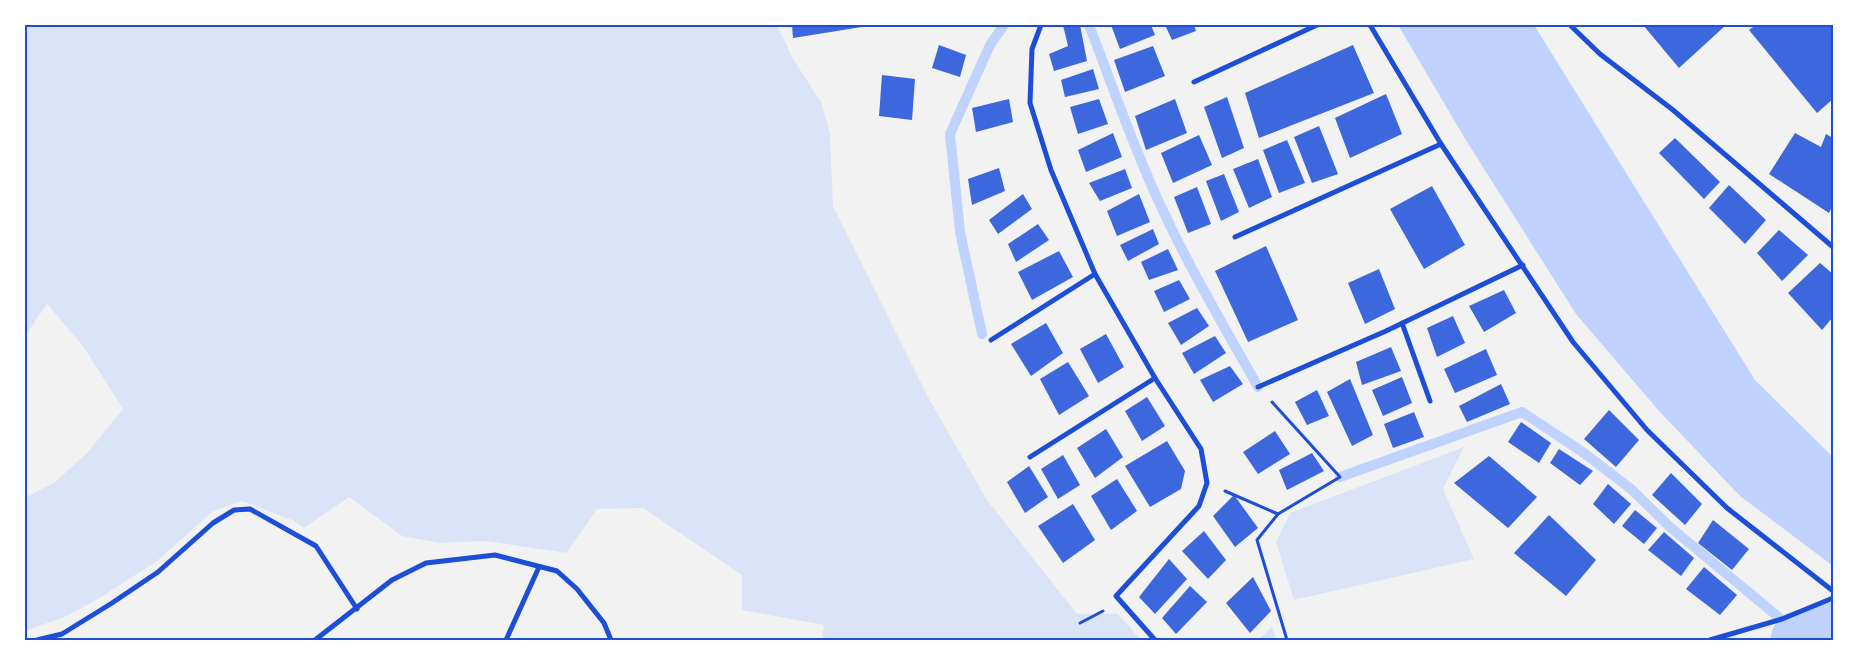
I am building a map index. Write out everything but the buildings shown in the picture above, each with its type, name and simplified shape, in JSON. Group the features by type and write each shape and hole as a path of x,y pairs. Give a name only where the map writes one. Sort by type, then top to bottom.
{"street":[{"path":"1041,25 1032,49 1030,103 1051,170 1095,274 1154,378 1201,449 1207,483 1199,506 1116,596 1155,640"},
{"path":"1194,82 1317,25"},
{"path":"1370,25 1441,144 1574,342 1647,430 1727,508 1833,591"},
{"path":"1570,25 1600,54 1673,110 1833,246"},
{"path":"1235,237 1441,144"},
{"path":"1258,387 1402,323 1523,265"},
{"path":"991,340 1095,274"},
{"path":"1402,323 1430,401"},
{"path":"1030,457 1154,378"},
{"path":"37,640 62,634 112,603 158,572 213,523 234,510 250,509 316,546 357,609"},
{"path":"315,640 392,580 426,563 495,555 557,571 576,589 604,623 611,640"},
{"path":"506,640 539,566"},
{"path":"1710,640 1782,619 1833,598"}],"path":[{"path":"1258,387 1340,477 1278,514 1257,540 1287,640"},
{"path":"1207,483 1278,514"},
{"path":"1080,623 1122,602"}],"shaded area":[{"path":"25,25 777,25 793,59 821,102 830,133 833,206 929,399 987,500 1077,614 1118,614 1141,640 822,640 824,625 742,610 742,575 643,508 597,509 566,553 486,541 440,543 402,536 349,497 304,528 292,520 242,501 213,511 157,561 98,599 67,616 25,631 25,498 55,482 87,453 123,409 83,346 47,304 25,336"},
{"path":"1464,447 1443,489 1474,559 1294,600 1276,542 1290,513"},
{"path":"1272,627 1276,640 1258,640"}],"water":[{"path":"1398,25 1534,25 1755,380 1833,457 1833,566 1740,496 1659,411 1576,314 1467,142"}],"waterway":[{"path":"982,334 960,232 950,134 990,45 1004,25"},
{"path":"1089,25 1131,136 1170,226 1258,387"},
{"path":"1340,477 1522,412 1584,453 1631,489 1671,528 1805,639"},
{"path":"1800,640 1833,632"}]}
